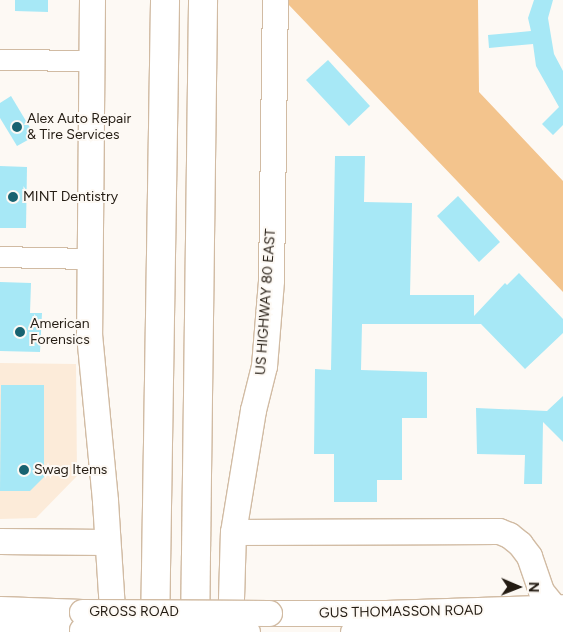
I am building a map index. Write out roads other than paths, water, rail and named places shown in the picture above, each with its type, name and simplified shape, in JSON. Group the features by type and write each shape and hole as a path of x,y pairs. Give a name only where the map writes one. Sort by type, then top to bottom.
{"highway":[{"path":"155,632 165,0"},
{"path":"195,632 203,0"}],"main road":[{"path":"92,0 89,259 91,371 105,501 112,609 110,632"},
{"name":"US HIGHWAY 80 EAST","path":"230,632 233,532 253,410 264,366 266,346 274,181 275,0"},
{"path":"233,532 489,529 509,535 529,556 541,591 558,621"},
{"path":"0,541 107,542"},
{"path":"505,625 519,591 529,556"},
{"name":"GROSS ROAD","path":"0,609 82,621 247,632"},
{"name":"GUS THOMASSON ROAD","path":"269,613 505,625"},
{"name":"GROSS ROAD","path":"0,628 82,621 269,613"},
{"name":"GUS THOMASSON ROAD","path":"353,632 558,621"}],"street":[{"path":"0,60 91,61"},
{"path":"0,257 89,259"}],"place":[{"name":"Alex Auto Repair & Tire Services","path":"17,127"},
{"name":"MINT Dentistry","path":"13,197"},
{"name":"American Forensics","path":"20,332"},
{"name":"Swag Items","path":"24,470"}]}
